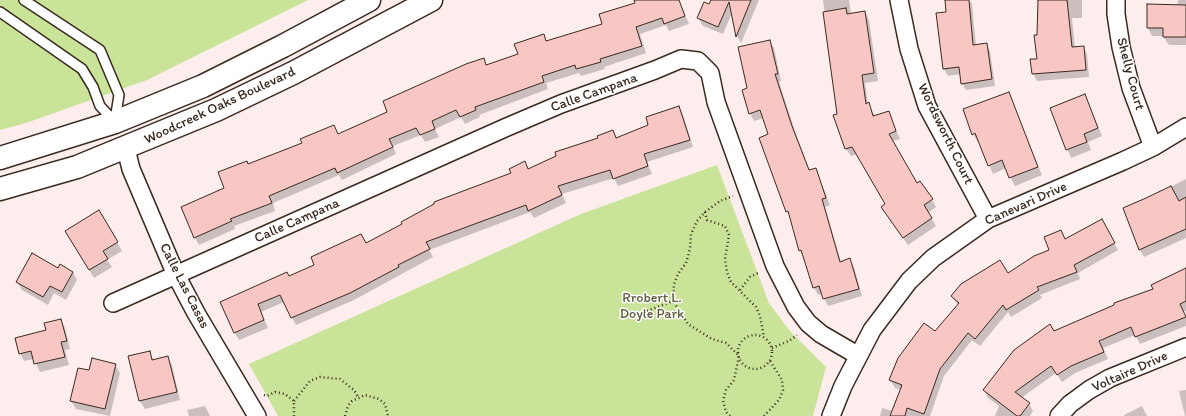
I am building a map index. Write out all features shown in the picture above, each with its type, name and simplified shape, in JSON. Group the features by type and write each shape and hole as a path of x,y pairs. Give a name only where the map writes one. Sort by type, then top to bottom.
{"main road":[{"name":"Woodcreek Oaks Boulevard","path":"0,158 115,122 204,86 370,0"},
{"name":"Woodcreek Oaks Boulevard","path":"0,189 76,167 126,149 216,110 293,73 431,0"},
{"path":"115,122 126,149"}],"street":[{"name":"Wordsworth Court","path":"899,0 909,49 928,106 988,219"},
{"name":"Shelly Court","path":"1116,0 1116,14 1124,60 1131,88 1153,147"},
{"name":"Calle Campana","path":"113,303 561,104 681,59 698,62 710,73 716,102 775,266 796,308 808,323 834,343 857,355"},
{"name":"Canevari Drive","path":"831,416 857,355 876,324 909,281 933,258 988,219 1122,162 1153,147 1186,127"},
{"name":"Calle Las Casas","path":"126,149 137,184 176,275 196,313 257,416"},
{"name":"Voltaire Drive","path":"1060,416 1070,404 1110,378 1186,347"}],"lane":[{"path":"24,0 100,50 119,95 115,122"},
{"path":"0,12 82,69 93,87 100,106 115,122"}],"path":[{"path":"748,189 720,201 705,212 697,221 691,234 690,249 686,263 678,274 674,284 674,301 688,324 712,338 726,344 739,356 745,365 750,368 761,368 770,361"},
{"path":"705,212 707,220 725,226 728,235 726,259 727,272 732,282 756,306 760,316 764,337 772,348 770,361 782,380 783,390 779,400 764,416"},
{"path":"740,290 750,277 775,266"},
{"path":"647,311 674,301"},
{"path":"772,348 789,341 808,323"},
{"path":"730,416 726,412 723,401 726,390 734,380 740,344 748,336 759,335 764,337"},
{"path":"294,416 294,400 310,381 320,377 340,379 354,390 358,397"},
{"path":"244,392 267,396 275,392 285,394 294,400"},
{"path":"345,416 348,406 358,397 365,395 379,399 384,404 388,416"}],"green space":[{"path":"0,0 308,0 147,80 26,123 0,130"},
{"name":"Rrobert L. Doyle Park","path":"717,165 769,303 790,331 826,367 813,416 278,416 249,364 581,214"}],"building":[{"path":"634,0 679,0 685,16 664,24 662,18 636,27 642,46 600,59 601,62 576,69 575,65 542,76 544,82 475,107 476,110 460,117 456,110 432,121 435,129 420,135 416,128 389,139 393,147 337,173 335,168 269,196 272,203 230,219 232,221 194,238 181,207 224,188 218,172 247,161 248,164 302,143 300,139 334,125 338,134 387,112 383,101 466,64 484,58 486,65 518,54 514,44 544,34 546,41 602,24 599,14 635,3"},
{"path":"711,0 751,0 736,37 729,2 718,27 697,18 704,2 709,4"},
{"path":"945,0 969,0 973,45 987,43 992,79 961,84 959,67 943,69 936,13 946,12"},
{"path":"1038,0 1067,0 1072,47 1084,46 1086,70 1032,74 1030,59 1037,59 1034,35 1037,35"},
{"path":"1147,4 1186,5 1186,37 1163,37 1163,28 1147,28"},
{"path":"846,8 847,14 865,11 874,73 862,75 866,104 869,102 873,116 889,111 896,131 889,134 917,183 920,181 933,199 924,205 932,218 903,238 881,207 885,204 852,147 845,149 833,115 837,114 823,12"},
{"path":"770,40 778,74 775,74 792,126 809,170 816,168 826,198 822,199 840,262 850,258 859,289 823,299 819,286 813,288 801,250 799,251 788,211 786,212 759,138 768,134 760,110 749,114 742,90 747,88 738,47"},
{"path":"1009,92 1038,167 1009,178 1002,160 988,166 975,133 972,135 963,109"},
{"path":"1085,94 1098,128 1084,134 1087,142 1066,150 1050,108"},
{"path":"679,106 690,140 644,154 648,166 613,179 610,170 558,186 562,195 528,211 526,205 426,242 430,249 398,265 399,267 350,293 291,318 280,295 258,304 264,320 234,333 220,302 287,272 289,276 314,265 311,257 361,234 366,243 402,224 401,222 434,204 434,202 511,173 509,169 525,161 528,169 556,156 555,152 598,138 597,136 613,130 616,138 648,125 646,117"},
{"path":"1171,186 1179,201 1186,197 1186,229 1139,250 1123,208"},
{"path":"99,210 118,242 103,251 108,259 89,270 65,231"},
{"path":"1102,219 1115,243 1074,265 1077,272 1037,287 1039,290 1006,310 1003,305 975,339 968,333 940,369 924,414 907,408 905,416 890,416 902,385 889,380 898,358 924,323 935,331 959,303 951,296 961,284 1000,260 1008,273 1034,256 1049,250 1044,237 1061,230 1065,239"},
{"path":"32,253 58,268 60,264 73,272 62,292 50,286 43,297 16,282"},
{"path":"1186,268 1186,301 1180,304 1186,317 1135,337 1131,327 1099,341 1104,352 1071,366 1057,375 1051,366 1015,392 1030,403 1020,416 1017,416 983,390 1014,350 1050,324 1054,331 1114,305 1114,303 1153,289 1151,285"},
{"path":"61,319 67,341 61,342 65,357 34,364 31,351 19,354 15,338 46,330 44,323"},
{"path":"150,351 152,360 168,356 177,392 139,401 128,356"},
{"path":"92,358 116,364 105,409 70,401 78,368 89,370"}]}
